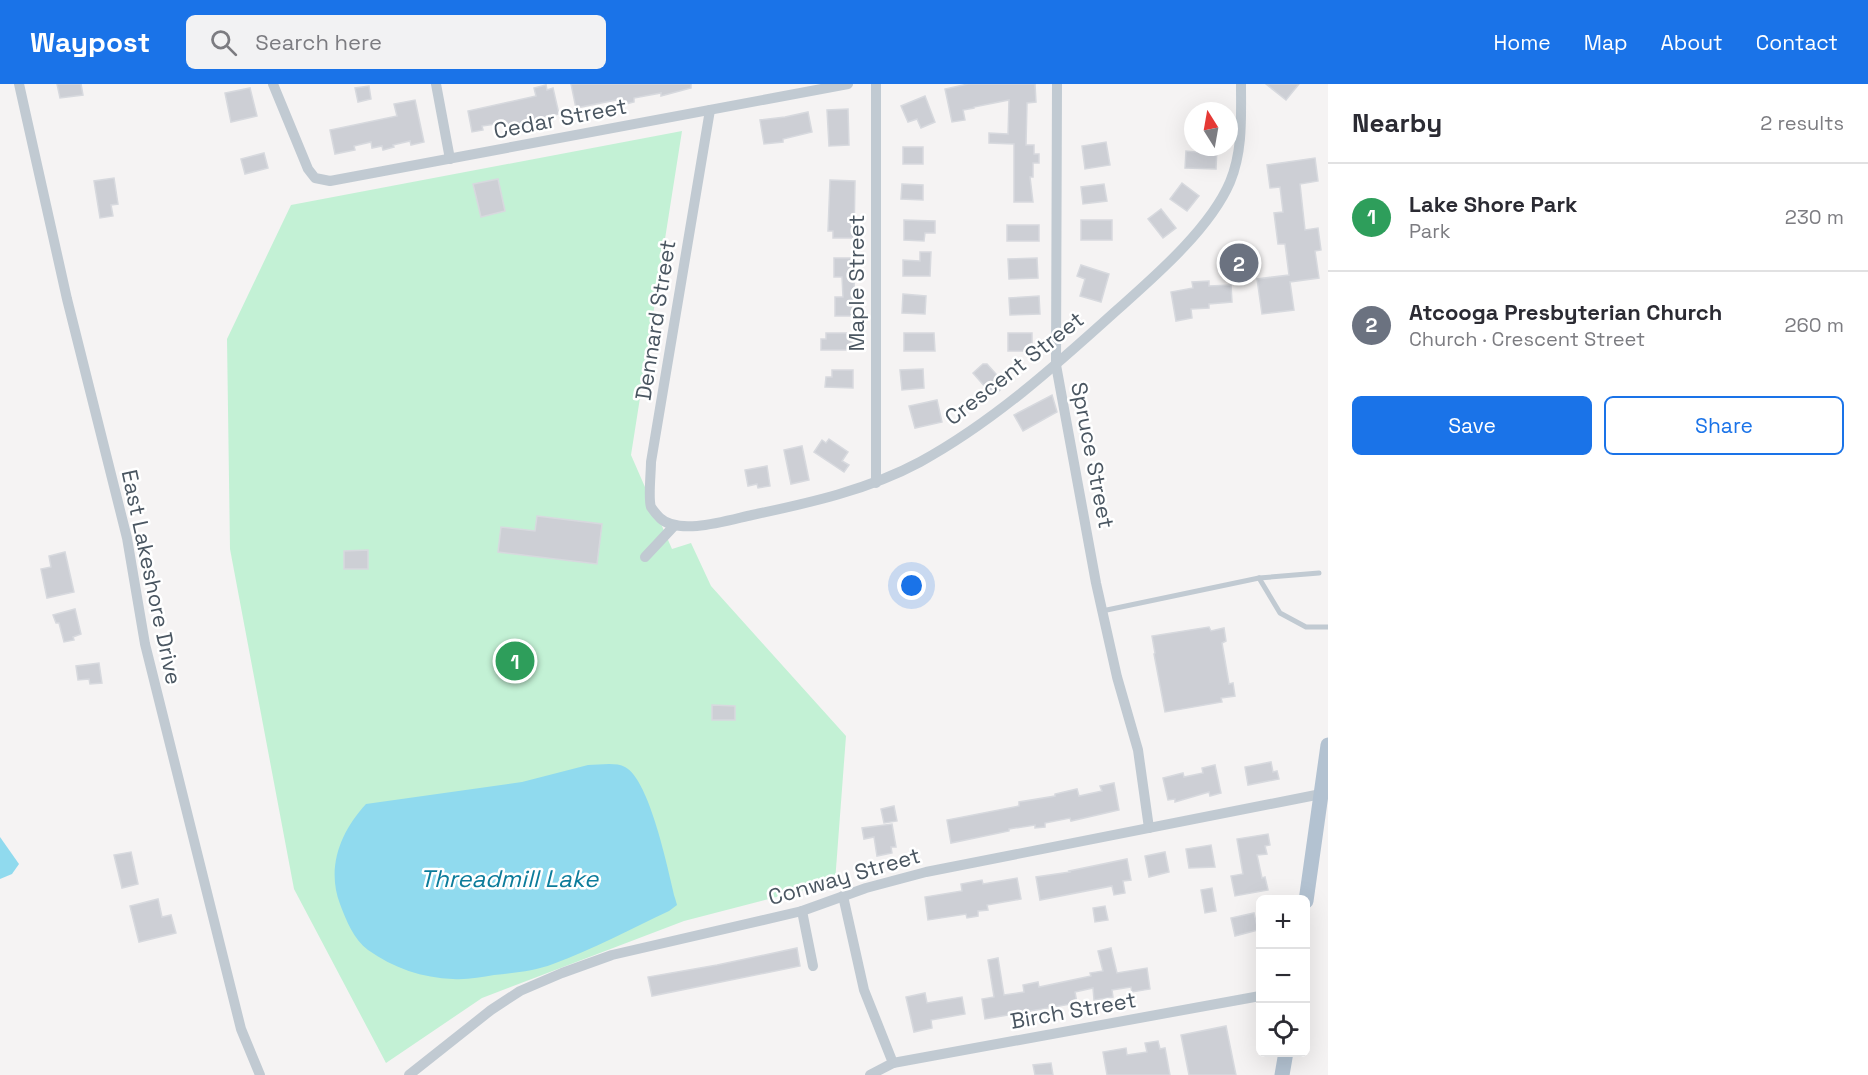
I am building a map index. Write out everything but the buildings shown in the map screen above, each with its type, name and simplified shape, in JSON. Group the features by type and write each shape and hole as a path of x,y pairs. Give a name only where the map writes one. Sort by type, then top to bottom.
{"main road":[{"path":"1306,895 1328,745"},
{"path":"1282,1075 1285,1057"}],"street":[{"name":"East Lakeshore Drive","path":"20,84 67,299 127,537 145,644 241,1029 260,1075"},
{"name":"Cedar Street","path":"273,84 308,169 315,178 330,181 848,84"},
{"path":"436,84 450,159"},
{"name":"Maple Street","path":"876,84 876,483"},
{"name":"Spruce Street","path":"1057,84 1056,365 1102,611 1137,750 1149,828"},
{"name":"Crescent Street","path":"674,526 701,525 791,507 876,483 919,462 983,424 1056,365 1159,272 1204,224 1230,183 1241,143 1241,84"},
{"name":"Dennard Street","path":"674,526 661,520 651,507 651,462 710,110"},
{"path":"645,557 674,526"},
{"name":"Conway Street","path":"409,1075 491,1010 520,991 612,955 802,911 877,884 926,872 1321,794"},
{"path":"843,896 864,990 893,1063"},
{"path":"802,911 813,966"},
{"name":"Birch Street","path":"870,1075 893,1063 1256,997"}],"lane":[{"path":"1102,611 1259,578 1319,573"},
{"path":"1259,578 1280,613 1306,627 1328,627"}],"green space":[{"path":"682,131 631,455 672,549 691,543 711,586 846,736 835,882 684,921 482,998 386,1063 294,889 230,549 227,339 291,205"}],"water":[{"name":"Threadmill Lake","path":"588,765 621,765 634,775 657,827 677,905 612,939 553,964 524,971 474,978 442,978 409,971 368,950 359,941 340,904 336,890 335,863 349,826 366,804 522,782"},
{"path":"0,837 19,864 12,874 0,879"}],"place":[{"name":"Atcooga Presbyterian Church","path":"1239,263"},
{"name":"Lake Shore Park","path":"515,661"}]}
